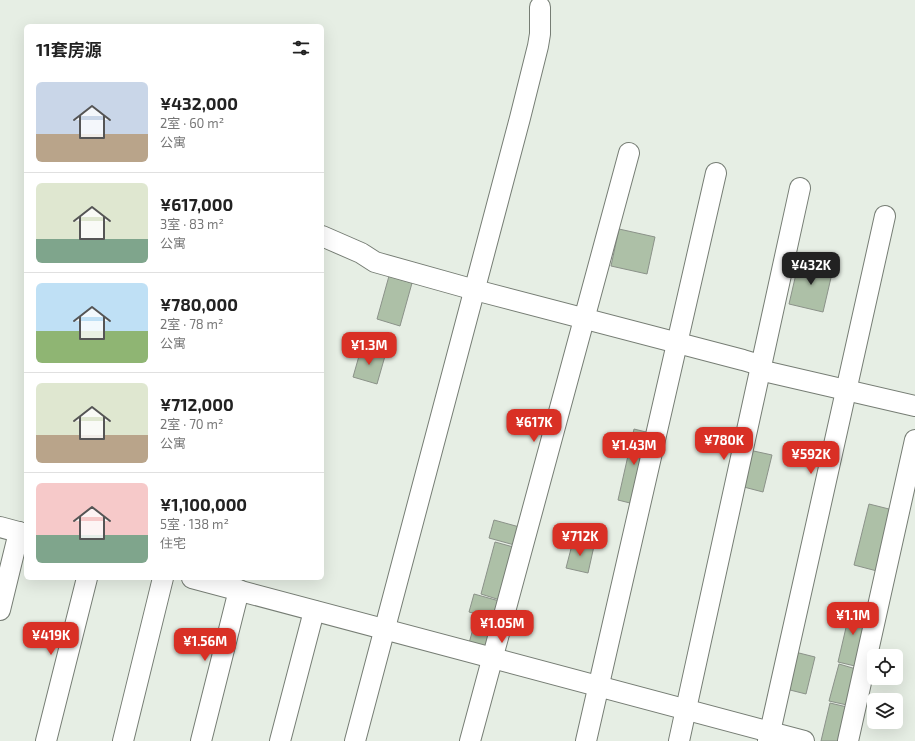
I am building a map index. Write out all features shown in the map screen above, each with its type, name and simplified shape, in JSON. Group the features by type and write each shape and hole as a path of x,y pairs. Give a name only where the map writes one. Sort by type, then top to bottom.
{"street":[{"path":"355,741 475,290 538,46 540,34 540,7"},
{"path":"470,741 629,153"},
{"path":"586,741 716,173"},
{"path":"679,741 800,188"},
{"path":"769,736 885,216"},
{"path":"324,237 375,262 475,290 743,360 768,372 915,406"},
{"path":"848,741 915,440"},
{"path":"0,527 23,533 0,610"},
{"path":"46,741 86,580"},
{"path":"122,741 162,580"},
{"path":"200,580 686,710 769,736 804,741"},
{"path":"201,741 239,590"},
{"path":"280,741 314,611"}],"building":[{"path":"619,229 655,237 647,274 611,266"},
{"path":"799,261 833,269 823,312 789,304"},
{"path":"389,276 412,283 400,326 377,319"},
{"path":"361,349 385,356 377,384 353,377"},
{"path":"634,429 650,433 634,504 618,500"},
{"path":"749,450 772,455 763,492 740,486"},
{"path":"869,504 893,510 877,571 854,565"},
{"path":"494,520 523,528 518,546 489,538"},
{"path":"573,541 594,546 588,573 566,568"},
{"path":"495,542 517,548 503,601 481,594"},
{"path":"474,594 503,602 498,620 469,612"},
{"path":"851,606 868,610 855,666 838,662"},
{"path":"477,614 498,620 489,653 468,647"},
{"path":"795,652 815,657 806,694 786,689"},
{"path":"839,664 856,669 847,705 829,701"},
{"path":"830,703 847,707 839,741 821,741"}]}
